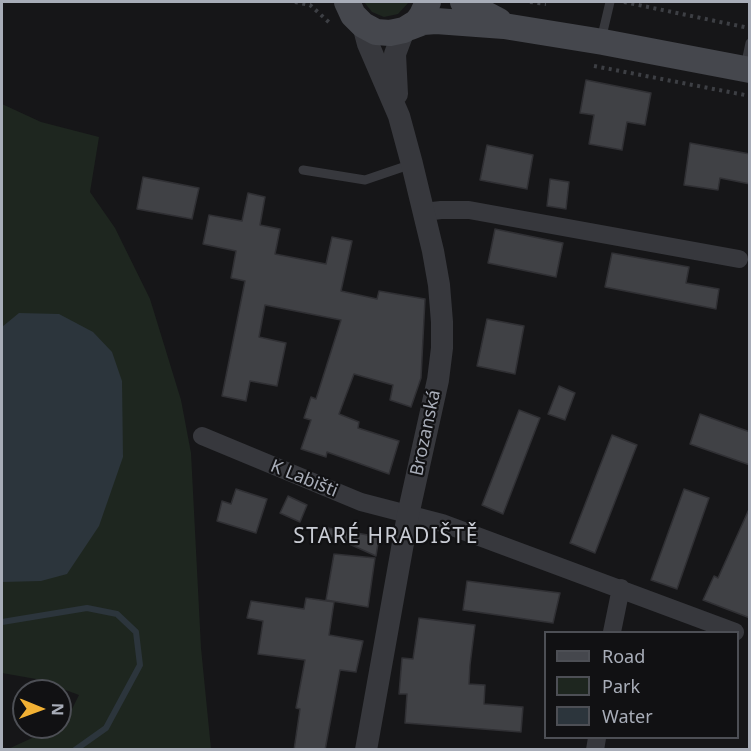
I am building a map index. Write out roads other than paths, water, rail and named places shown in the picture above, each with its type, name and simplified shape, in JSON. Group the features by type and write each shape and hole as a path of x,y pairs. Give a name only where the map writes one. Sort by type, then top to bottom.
{"main road":[{"path":"330,2 349,17 383,33 423,22 436,21 534,30"},
{"path":"407,28 422,15 428,2"},
{"path":"463,2 502,23 747,70"}],"street":[{"name":"Brozanská","path":"349,17 368,44 399,116 424,212 439,285 442,348 438,380 408,515 366,750"},
{"name":"Brozanská","path":"399,116 394,54 407,28"},
{"path":"424,212 469,210 739,260"},
{"name":"K Labišti","path":"202,436 361,502 442,523 731,631"},
{"path":"612,631 621,588"}],"lane":[{"path":"601,42 610,2"},
{"path":"747,70 750,43"},
{"path":"303,170 365,180 412,164"}],"water":[{"path":"19,313 59,314 93,332 112,352 122,381 123,457 99,526 67,574 41,581 2,582 2,327"}],"waterway":[{"path":"2,622 87,608 117,614 136,632 140,665 106,728 75,750"}],"district":[{"name":"STARÉ HRADIŠTĚ","path":"386,537"}]}
